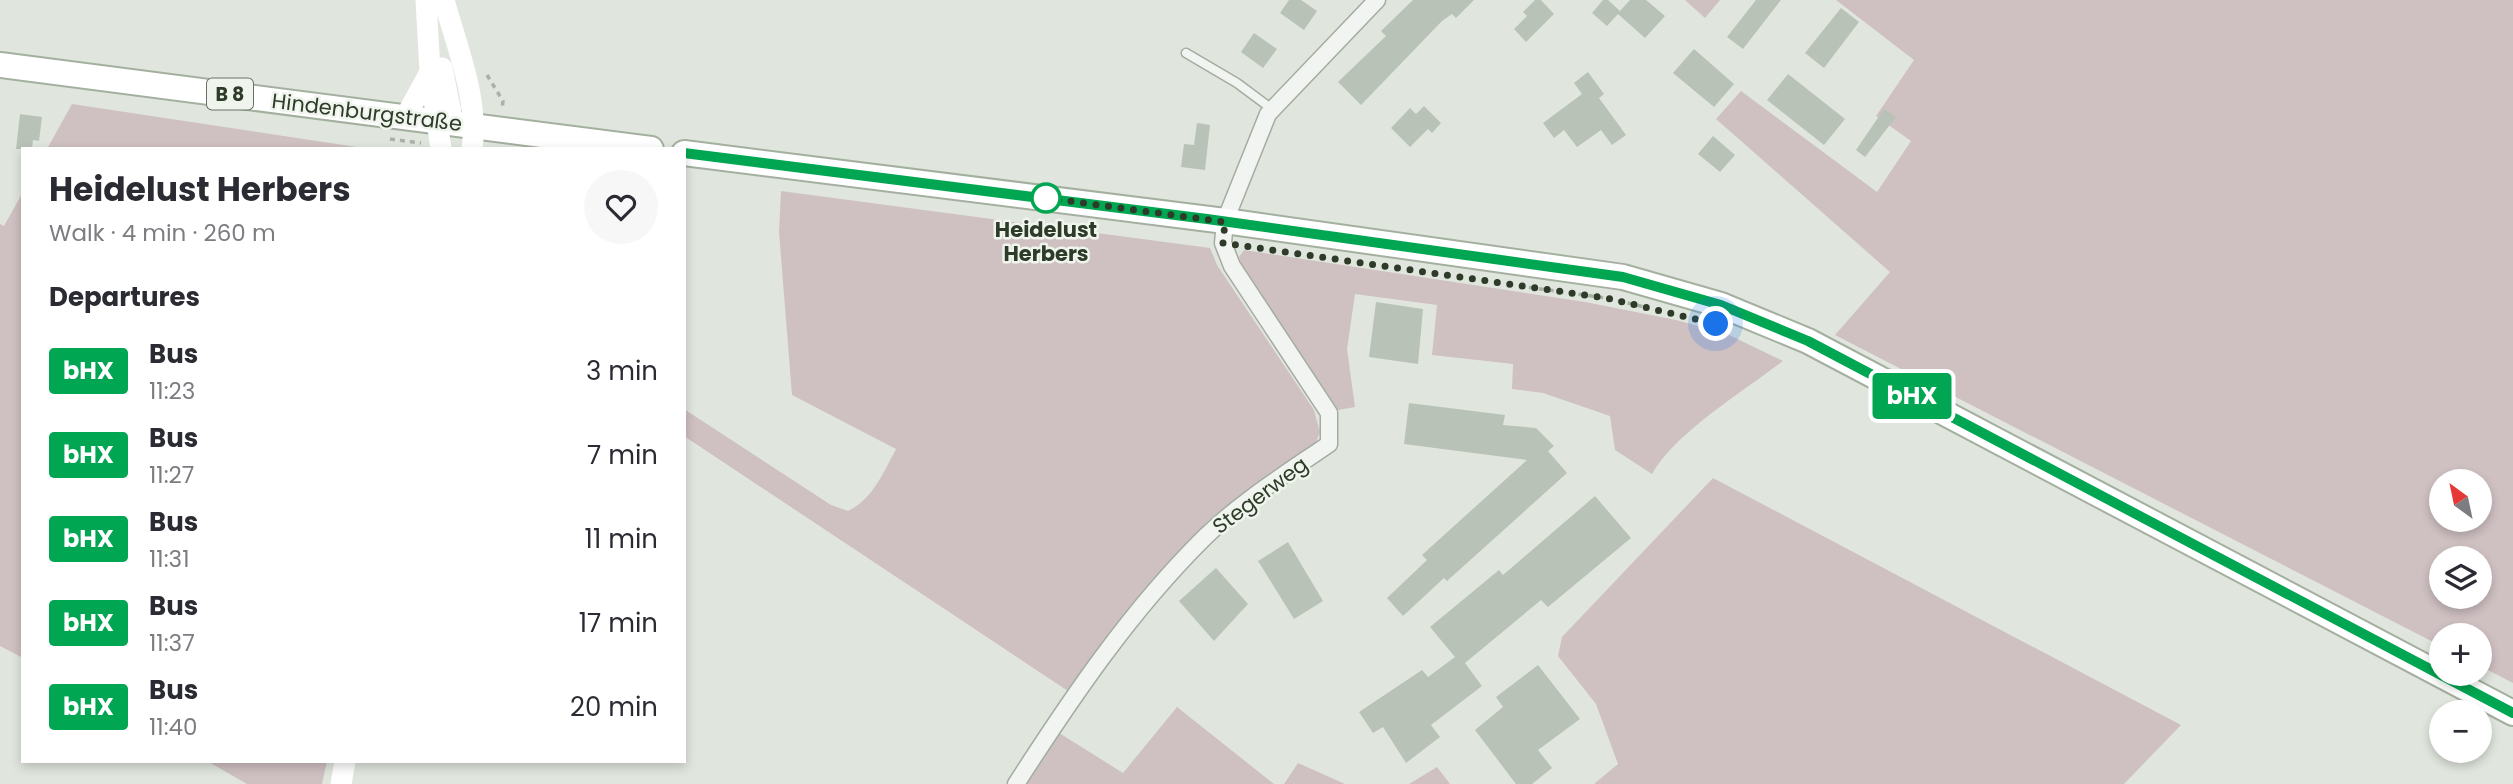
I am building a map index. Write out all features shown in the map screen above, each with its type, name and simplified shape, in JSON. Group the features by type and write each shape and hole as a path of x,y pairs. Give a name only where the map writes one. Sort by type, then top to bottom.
{"main road":[{"path":"426,0 430,72 459,132"},
{"path":"432,0 459,132"},
{"path":"442,147 459,132 468,86 444,0"},
{"name":"Hindenburgstraße","path":"0,65 459,132 628,147"},
{"path":"399,123 430,72"},
{"path":"686,153 1225,222 1623,277 1721,305 1763,321 2513,713"},
{"path":"341,784 345,763"}],"street":[{"path":"1225,222 1272,109 1377,0"},
{"name":"Stegerweg","path":"1016,784 1068,705 1128,624 1205,537 1242,504 1329,444 1329,413 1232,266 1223,243 1225,222"}],"lane":[{"path":"1186,53 1237,83 1272,109"}],"path":[{"path":"1510,284 1606,298 1655,310"}],"shaded area":[{"path":"1685,0 1720,0 1705,18"},
{"path":"1836,0 2513,0 2513,683 2492,672 2492,623 2429,623 2429,640 1835,335 1890,272 1716,119 1741,91 1877,192 1911,141 1876,116 1914,60"},
{"path":"72,104 357,147 48,147"},
{"path":"781,191 1210,248 1217,265 1314,410 1320,432 1315,445 1208,521 1111,634 1068,691 686,437 686,410 831,505 848,511 871,492 896,449 792,395 779,232"},
{"path":"21,196 21,657 0,646 0,224 4,226"},
{"path":"1244,250 1585,302 1676,320 1727,334 1783,361 1693,428 1662,459 1652,474 1615,450 1610,416 1543,393 1512,389 1513,364 1432,355 1437,305 1355,294 1347,349 1355,407 1338,410 1241,263 1239,257"},
{"path":"1713,478 2181,725 2124,784 1594,784 1618,764 1596,704 1558,656 1562,637"},
{"path":"1177,707 1274,784 1022,784 1056,731 1123,773"},
{"path":"210,763 327,763 322,784 247,784"},
{"path":"1298,763 1345,784 1284,784"},
{"path":"1437,767 1450,784 1409,784"}],"building":[{"path":"1289,0 1301,0 1317,11 1304,30 1280,13"},
{"path":"1413,0 1474,0 1456,18 1452,14 1442,21 1361,105 1338,82 1386,36 1381,31"},
{"path":"1535,0 1541,0 1554,14 1526,42 1514,29 1527,16 1523,12"},
{"path":"1603,0 1608,0 1620,11 1630,0 1646,0 1665,16 1645,38 1618,14 1607,26 1592,13"},
{"path":"1756,0 1781,0 1743,49 1727,37"},
{"path":"1841,8 1859,22 1824,68 1805,53"},
{"path":"1254,33 1277,49 1263,68 1241,52"},
{"path":"1694,49 1734,84 1714,107 1673,73"},
{"path":"1588,72 1604,94 1599,98 1626,135 1612,145 1601,130 1577,147 1564,130 1554,138 1543,123 1582,94 1574,83"},
{"path":"1788,74 1845,119 1824,145 1767,100"},
{"path":"1424,106 1441,123 1432,133 1428,129 1410,147 1391,128 1410,108 1416,114"},
{"path":"1884,109 1896,117 1865,157 1856,150"},
{"path":"20,114 42,117 39,141 33,140 32,147 16,149"},
{"path":"1197,123 1210,125 1205,170 1181,167 1184,144 1194,145"},
{"path":"1713,136 1735,155 1720,172 1698,154"},
{"path":"1376,302 1423,309 1418,364 1369,357"},
{"path":"1409,403 1505,415 1503,425 1536,428 1554,446 1548,451 1567,473 1447,581 1444,578 1403,616 1387,598 1427,560 1422,555 1527,460 1404,444"},
{"path":"1595,496 1631,538 1548,607 1541,600 1465,663 1482,686 1431,725 1440,737 1406,763 1383,727 1373,733 1359,712 1422,670 1428,677 1455,657 1430,627 1499,570 1503,575"},
{"path":"1288,542 1323,601 1294,619 1258,561"},
{"path":"1216,568 1248,604 1214,641 1179,601"},
{"path":"1538,665 1580,719 1538,750 1552,768 1532,784 1516,784 1475,730 1503,707 1496,697"}],"bus line":[{"name":"bHX","path":"686,153 1207,219 1623,277 1721,305 1808,341 2513,713"}],"place":[{"name":"Heidelust Herbers","path":"1046,198"}],"route":[{"path":"1046,198 1225,222 1223,243 1606,298 1716,324"}]}
